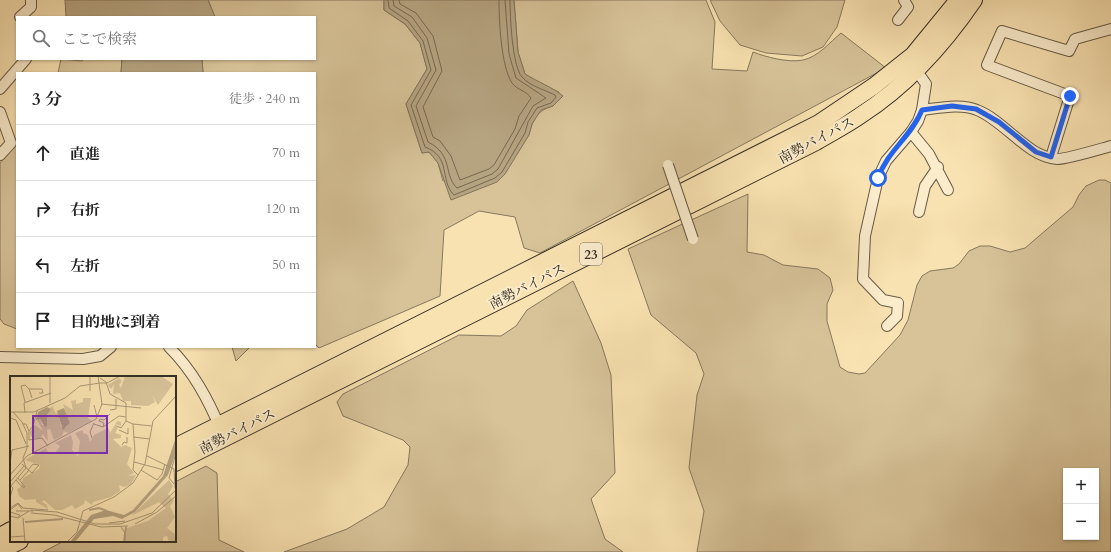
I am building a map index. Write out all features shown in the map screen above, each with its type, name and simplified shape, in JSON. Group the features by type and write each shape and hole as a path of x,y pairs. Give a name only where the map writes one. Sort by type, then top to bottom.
{"highway":[{"name":"南勢バイパス","path":"176,462 222,431 819,123 874,86 913,55 957,0"},
{"name":"南勢バイパス","path":"176,447 222,431 816,142 862,115 916,70 946,38 974,0"},
{"path":"0,536 10,531"},
{"path":"0,551 18,542"}],"street":[{"path":"21,16 31,7 31,0"},
{"path":"898,20 908,7 904,0"},
{"path":"1051,157 1070,96 987,65 991,54 1002,31 1069,51 1075,39 1111,29"},
{"path":"0,89 25,60"},
{"path":"887,326 897,316 898,303 883,300 863,279 866,236 882,169 892,153 911,132 922,110 926,84 916,70"},
{"path":"922,110 952,106 976,109 999,122 1036,152 1058,159 1111,146"},
{"path":"0,112 11,143 0,155"},
{"path":"911,132 921,143 938,168 948,190"},
{"path":"668,165 693,239"},
{"path":"919,212 925,186 938,168"},
{"path":"0,357 83,359 100,356 110,348"},
{"path":"169,348 183,363 203,391 222,431"}],"shaded area":[{"path":"208,0 384,0 384,10 405,24 420,43 427,69 406,104 422,153 429,152 438,163 443,181 529,135 536,116 543,110 553,106 559,92 541,84 525,74 518,52 514,0 706,0 715,22 712,69 747,71 753,52 771,58 797,61 803,60 819,53 841,33 886,68 540,253 524,248 515,217 479,211 444,230 440,296 319,348 316,345 316,72 203,72 202,60 316,60 316,16 215,16"},
{"path":"710,0 845,0 837,27 823,47 802,56 766,53 740,45 720,21"},
{"path":"61,60 122,60 121,72 58,72"},
{"path":"16,143 16,329 4,324 0,319 0,163"},
{"path":"1099,180 1105,180 1111,183 1111,552 697,552 704,511 689,468 697,395 704,374 696,353 651,315 628,249 748,194 747,252 764,255 783,265 818,269 830,278 833,290 827,304 827,321 840,367 848,372 859,374 865,373 900,335 908,320 917,285 922,276 930,271 953,268 959,264 969,251 980,246 990,246 1010,252 1025,248 1073,207 1079,195 1086,186"},
{"path":"573,281 601,343 611,375 615,473 591,499 605,539 623,552 284,552 347,529 384,507 408,465 410,447 403,440 343,416 337,402 343,394 459,335 501,336 516,326 527,310"},
{"path":"232,348 249,348 236,361"},
{"path":"206,466 217,473 219,540 244,552 43,552 62,542 176,542 176,481"}],"water":[{"path":"65,0 208,0 215,16 66,16"},
{"path":"384,0 514,0 518,52 525,74 563,96 553,106 541,110 532,124 529,135 505,174 497,182 451,200 438,163 429,152 422,153 406,104 427,69 420,43 405,24 384,10"},
{"path":"122,60 202,60 203,72 121,72"}],"route":[{"path":"878,178 886,161 911,132 918,121 922,110 952,106 976,109 999,122 1036,152 1051,157 1070,96"}]}
